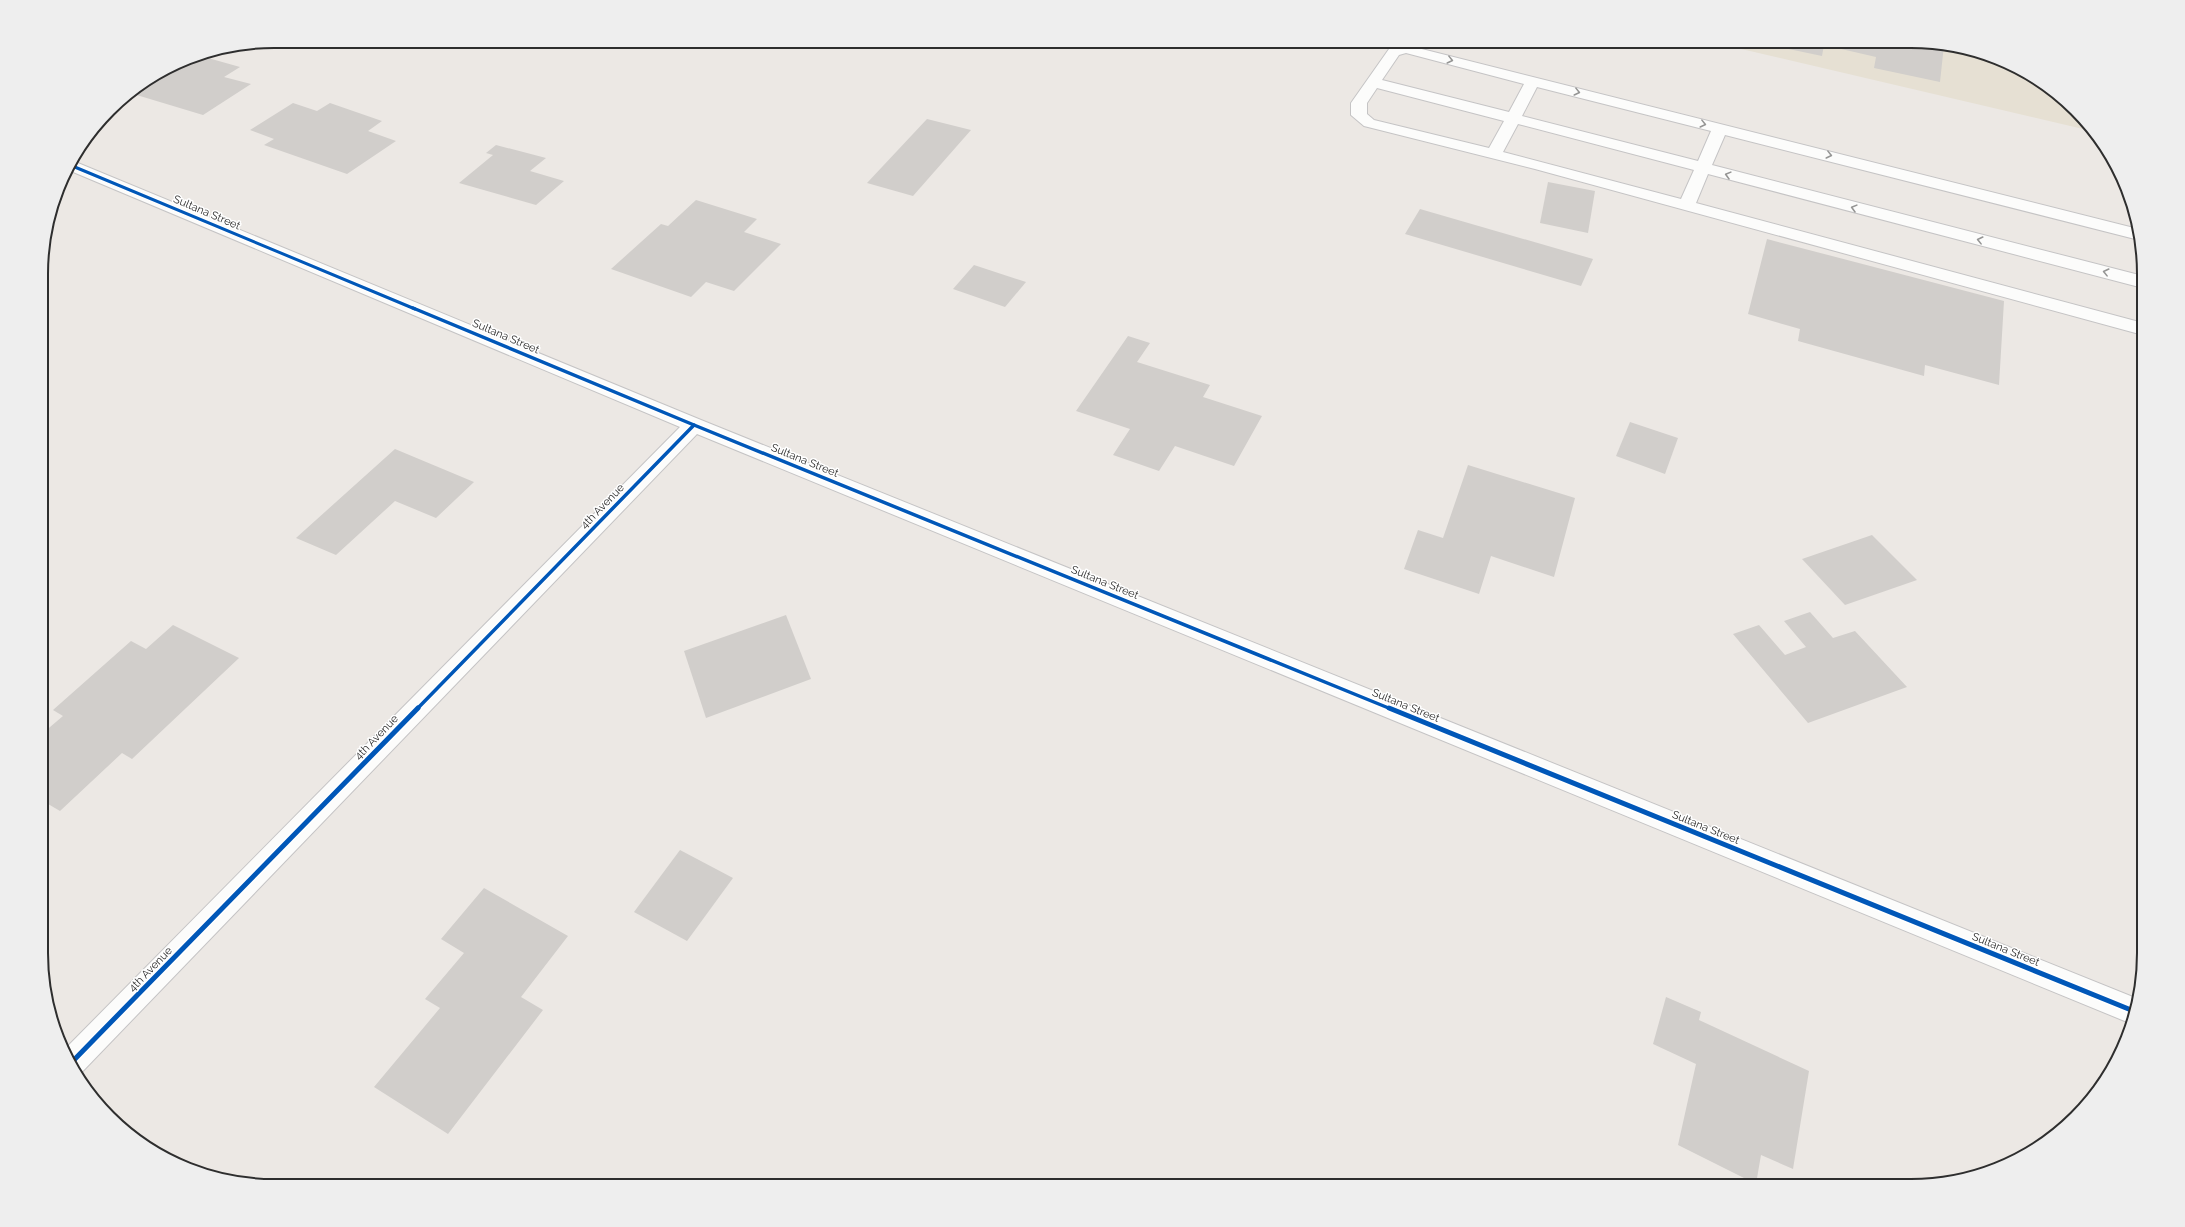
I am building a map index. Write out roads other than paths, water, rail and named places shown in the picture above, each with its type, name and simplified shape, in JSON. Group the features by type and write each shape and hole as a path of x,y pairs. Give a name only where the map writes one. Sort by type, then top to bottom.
{"street":[{"path":"2133,234 1406,49 1394,52 1359,103 1359,115 1369,123 1687,205 2137,327"},
{"path":"1494,154 1534,81"},
{"path":"1373,82 2137,280"},
{"path":"1687,205 1720,128"},
{"name":"Sultana Street","path":"75,167 694,424 2129,1009"},
{"name":"4th Avenue","path":"74,1059 694,424"}]}
